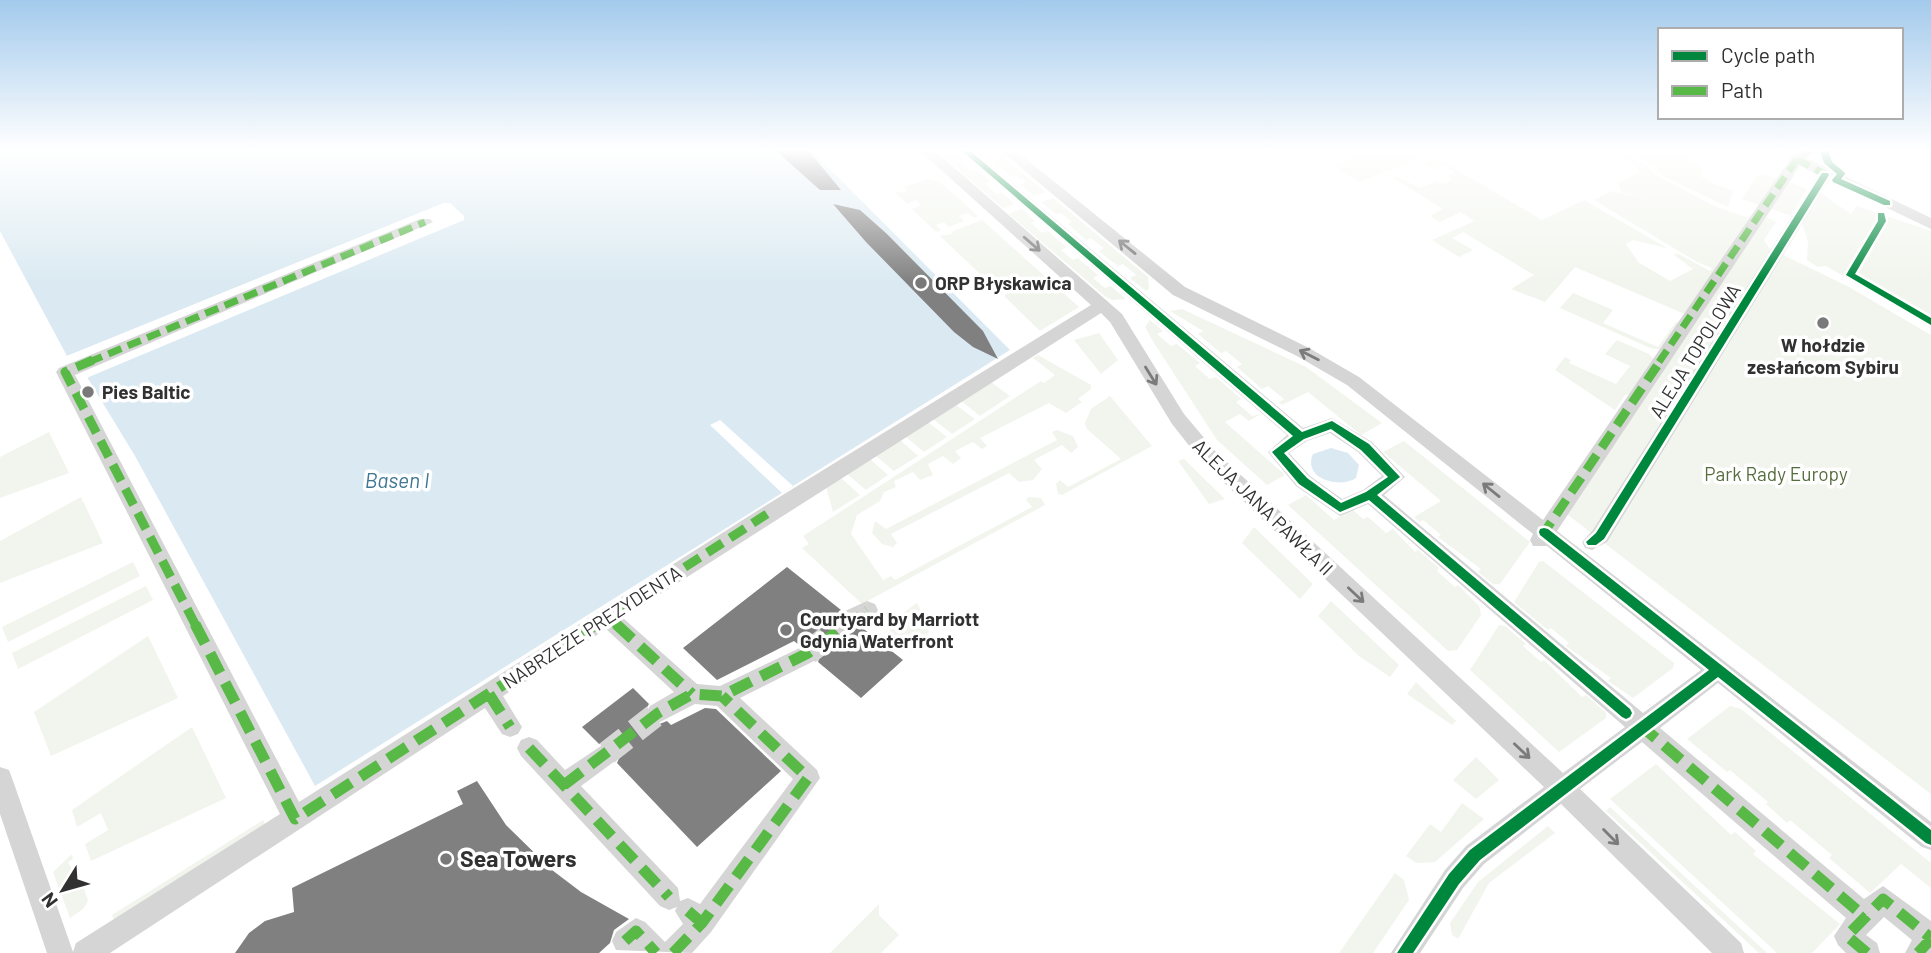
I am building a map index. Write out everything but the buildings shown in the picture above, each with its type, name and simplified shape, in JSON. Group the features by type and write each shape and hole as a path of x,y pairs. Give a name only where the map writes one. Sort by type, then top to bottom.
{"street":[{"name":"ALEJA JANA PAWŁA II","path":"976,194 1116,318 1178,419 1209,457 1563,789 1731,953"},
{"path":"1017,194 1300,436"},
{"path":"1061,194 1179,291 1303,352 1353,381 1546,530 1931,838"},
{"name":"ALEJA TOPOLOWA","path":"1546,530 1775,194"},
{"name":"ALEJA TOPOLOWA","path":"1591,542 1607,524 1813,194"},
{"path":"1869,194 1931,224"},
{"path":"295,819 65,372 425,222"},
{"name":"NABRZEŻE PREZYDENTA","path":"86,953 767,514 1102,305"},
{"path":"1332,425 1365,447 1395,477 1370,495 1340,508 1303,481 1277,452 1300,436 1332,425"},
{"path":"1370,495 1865,917"},
{"path":"608,617 692,694"},
{"path":"658,713 692,694 722,696 808,653"},
{"path":"1404,953 1454,879 1475,855 1719,669"},
{"path":"489,694 510,727"},
{"path":"673,953 686,911 808,778 722,696"},
{"path":"529,748 686,911"},
{"path":"564,785 607,753"},
{"path":"0,778 60,953"},
{"path":"1867,953 1847,936 1884,899 1931,939 1918,953"},
{"path":"625,941 636,931 656,953"}],"green space":[{"path":"897,194 954,194 978,216 974,218 968,213 959,216 964,221 949,227 944,222 936,225 941,230 936,232 912,209 921,205 916,200 907,204"},
{"path":"987,194 1004,194 1015,204 1003,208"},
{"path":"1420,194 1499,194 1542,220 1584,200 1667,248 1633,240 1626,244 1638,262 1670,281 1693,269 1674,255 1677,253 1710,271 1712,268 1697,262 1594,200 1605,194 1627,194 1656,201 1631,194 1692,194 1714,206 1751,219 1687,315 1575,267 1545,302 1511,289 1534,275 1463,232 1452,238 1473,250 1459,257 1432,240 1474,221 1461,212 1440,222 1430,216 1443,209"},
{"path":"1702,194 1732,194 1728,207"},
{"path":"1745,194 1768,194 1761,206 1742,199"},
{"path":"1778,194 1804,194 1791,216 1769,208"},
{"path":"1820,194 1823,194 1851,214 1857,206 1931,231 1931,327 1826,266 1818,267 1807,260 1808,241 1802,223"},
{"path":"1053,198 1148,277 1149,289 1146,291 1130,278 1136,275 1123,264 1118,266 1099,251 1104,248 1091,238 1086,240 1068,224 1072,222 1061,213 1056,214 1041,202"},
{"path":"1022,209 1035,221 1031,223 1042,233 1048,231 1066,247 1061,250 1073,260 1078,258 1098,275 1093,278 1105,288 1111,286 1126,299 1112,300 1106,297 1009,214"},
{"name":"Park Rady Europy","path":"1763,215 1776,222 1764,240 1769,248 1849,287 1931,335 1931,794 1564,512"},
{"path":"982,220 1079,307 1040,331 1004,296 1007,294 999,286 995,288 940,236 952,234 951,232"},
{"path":"1573,293 1613,310 1603,323 1658,347 1676,322 1681,324 1661,350 1650,348 1560,308"},
{"path":"1182,309 1306,367 1382,423 1361,435 1308,392 1282,405 1279,402 1284,399 1268,386 1262,389 1237,367 1242,364 1226,351 1221,353 1198,334 1203,331 1170,311"},
{"path":"1150,320 1163,331 1157,334 1171,346 1177,344 1200,363 1195,366 1210,379 1216,377 1241,399 1236,402 1252,416 1261,414 1249,421 1240,414 1225,422 1285,475 1267,485 1217,440 1145,327"},
{"path":"1099,333 1118,360 1101,374 1074,340"},
{"path":"1617,340 1649,354 1655,360 1633,394 1625,395 1615,410 1555,370 1565,357 1571,360 1569,363 1616,384 1630,366 1605,354"},
{"path":"1038,355 1091,385 1091,389 1078,399 1082,402 1066,413 1049,403 980,438 987,446 982,449 973,442 955,451 961,458 953,464 943,456 928,464 933,475 920,480 913,472 894,481 896,487 884,492 880,501 857,515 851,534 883,580 891,576 895,580 1032,507 1026,500 1028,497 1041,498 1045,505 862,604 802,548 809,544 803,536 1041,381 1044,383 1055,375 1033,358"},
{"path":"991,382 1010,396 980,416 961,401"},
{"path":"1110,396 1152,446 1062,495 1058,494 1056,484 1060,480 1068,487 1121,459 1087,429 1085,423 1091,409"},
{"path":"956,405 975,419 952,434 933,419"},
{"path":"928,422 947,437 924,452 906,437"},
{"path":"1057,430 1073,436 1078,447 1071,453 1062,445 1034,460 1042,469 1033,480 1019,482 1009,473 891,534 897,543 893,547 882,544 872,533 875,521 886,529 1057,440 1052,432"},
{"path":"49,432 69,473 0,498 0,457"},
{"path":"900,440 918,456 894,471 876,456"},
{"path":"1404,441 1530,542 1500,584 1493,584 1478,572 1481,569 1438,537 1441,535 1423,520 1420,522 1414,517 1441,501 1383,452"},
{"path":"870,459 888,475 866,490 847,474"},
{"path":"1184,459 1225,499 1209,504 1178,461"},
{"path":"841,478 860,495 833,512 826,487"},
{"path":"1306,495 1334,520 1352,509 1363,519 1368,517 1386,533 1393,529 1415,552 1418,550 1439,568 1437,571 1455,587 1458,585 1479,606 1481,615 1457,650 1448,651 1288,505"},
{"path":"81,497 103,543 0,583 0,541"},
{"path":"1254,527 1313,584 1300,599 1242,543"},
{"path":"1543,561 1674,663 1673,668 1633,698 1608,681 1611,678 1566,646 1569,643 1551,628 1548,630 1514,602 1539,562"},
{"path":"133,562 140,576 8,642 2,627"},
{"path":"146,586 153,600 18,669 12,653"},
{"path":"1331,601 1399,665 1390,677 1359,656 1318,616"},
{"path":"917,603 929,632 912,652 885,626"},
{"path":"1499,625 1505,626 1526,644 1523,646 1541,662 1544,660 1582,697 1586,695 1606,713 1606,718 1559,752 1470,670"},
{"path":"148,636 178,698 51,756 34,712"},
{"path":"1416,682 1456,721 1452,725 1407,694"},
{"path":"1730,706 1741,709 1931,863 1931,888 1901,864 1870,893 1829,858 1832,855 1790,820 1787,823 1766,804 1768,802 1730,770 1727,772 1687,739"},
{"path":"192,727 226,798 91,861 85,844 108,830 101,813 77,827 72,810"},
{"path":"1476,757 1499,780 1476,799 1453,780"},
{"path":"1656,764 1731,835 1735,832 1756,851 1753,854 1840,924 1812,953 1777,953 1610,799"},
{"path":"1462,803 1484,819 1435,862 1416,863 1406,856 1430,824 1441,832"},
{"path":"1610,807 1767,953 1759,953 1606,811"},
{"path":"263,820 267,828 116,924 112,915"},
{"path":"1548,826 1555,833 1489,883 1458,939 1452,935 1450,923 1478,882"},
{"path":"72,854 73,859 68,862 72,870 77,867 88,901 83,909 70,918 53,872"},
{"path":"1395,873 1404,880 1409,900 1373,953 1339,953"},
{"path":"879,904 879,915 899,935 881,953 830,953"}],"water":[{"name":"Basen I","path":"0,194 855,194 1010,350 315,786 135,456 87,377 463,220 464,216 444,203 67,356 0,231"},
{"path":"1331,448 1348,453 1359,465 1356,478 1332,482 1324,480 1313,470 1313,454"}],"pier":[{"path":"444,203 450,203 464,216 464,220 84,379 86,374 460,218 445,206 69,359 67,356"},
{"path":"720,420 793,486 782,493 710,425"}],"tunnel":[{"path":"841,626 851,618"},
{"path":"808,653 844,624"},
{"path":"607,753 658,713"}],"marked path":[{"path":"1541,537 1773,194"},
{"path":"425,222 65,372 295,819 767,514"},
{"path":"564,785 658,713 692,694 722,696 808,653 867,610"},
{"path":"608,617 692,694"},
{"path":"489,694 510,727"},
{"path":"673,953 702,923 808,778 722,696"},
{"path":"1639,724 1865,917"},
{"path":"529,748 669,897"},
{"path":"1867,953 1847,936 1883,899 1931,938"},
{"path":"688,911 702,923"},
{"path":"625,941 636,931 656,953"},
{"path":"1918,953 1931,939"}],"cycle path":[{"path":"1017,194 1300,436"},
{"path":"1592,542 1600,536 1813,194"},
{"path":"1868,194 1887,203"},
{"path":"1881,215 1882,221 1850,275 1931,322"},
{"path":"1332,425 1365,447 1395,477 1370,495 1340,508 1303,481 1277,452 1300,436 1332,425"},
{"path":"1370,495 1626,713"},
{"path":"1544,532 1931,838"},
{"path":"1404,953 1454,879 1475,855 1719,669"}],"place":[{"name":"ORP Błyskawica","path":"921,283"},
{"name":"W hołdzie zesłańcom Sybiru","path":"1823,323"},
{"name":"Pies Baltic","path":"88,392"},
{"name":"Courtyard by Marriott Gdynia Waterfront","path":"786,630"},
{"name":"Sea Towers","path":"446,859"}]}
